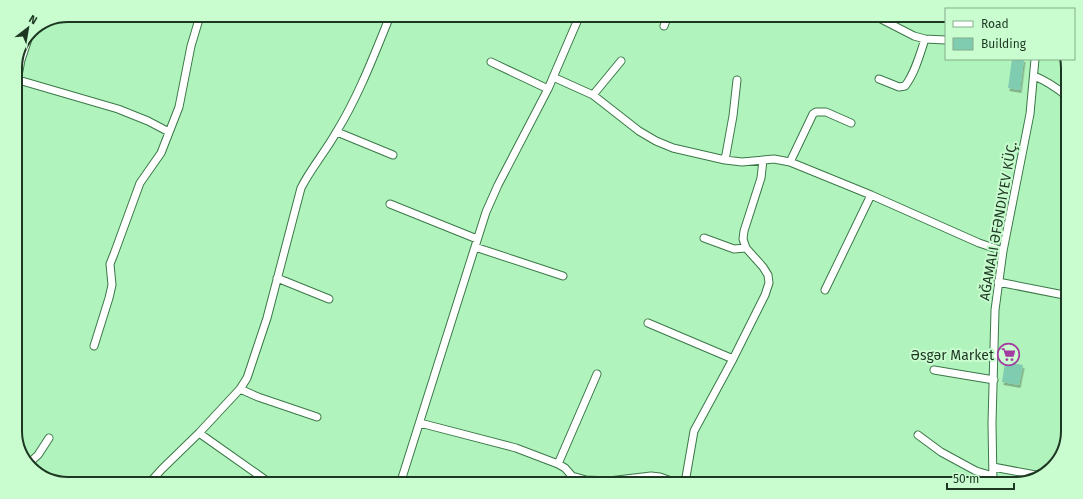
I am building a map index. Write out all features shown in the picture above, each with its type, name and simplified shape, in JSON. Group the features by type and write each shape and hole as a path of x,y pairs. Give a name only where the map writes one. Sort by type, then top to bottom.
{"street":[{"path":"94,346 112,285 110,264 140,183 160,153 179,107 191,46 198,22"},
{"path":"155,477 240,389 247,378 257,350 301,188 307,174 319,160 337,132 358,93 388,22"},
{"path":"402,477 486,212 548,89 577,22"},
{"path":"664,26 666,22"},
{"path":"887,22 906,32 925,39 945,40"},
{"path":"879,79 899,87 905,86 911,75 925,39"},
{"path":"993,477 992,429 995,316 998,282 1030,114 1035,60"},
{"path":"593,95 621,61"},
{"path":"491,62 548,89"},
{"path":"1034,76 1044,80 1061,91"},
{"path":"553,77 593,95 639,131 656,141 673,148 725,160 746,162 774,159 790,162 871,195 979,243 1003,251"},
{"path":"725,160 733,116 737,80"},
{"path":"22,82 98,102 148,121 169,132"},
{"path":"790,162 813,114 816,112 826,112 851,123"},
{"path":"337,132 393,155"},
{"path":"686,477 694,431 733,359 769,284 768,275 746,248 743,239 744,231 761,178 763,160"},
{"path":"826,290 871,195"},
{"path":"390,204 477,239"},
{"path":"704,238 734,248 746,248"},
{"path":"475,247 563,276"},
{"path":"277,278 329,299"},
{"path":"998,282 1061,294"},
{"path":"648,323 733,359"},
{"path":"934,370 994,380"},
{"path":"558,464 598,374"},
{"path":"240,389 258,397 317,417"},
{"path":"420,423 516,448 558,464 565,468 569,477"},
{"path":"198,433 261,477"},
{"path":"918,435 941,452 988,477"},
{"path":"32,460 38,455 49,438"},
{"path":"993,467 1032,474"},
{"path":"640,477 660,477"}],"building":[{"path":"1012,60 1024,60 1020,90 1008,88"},
{"path":"1005,362 1023,365 1019,385 1002,382"}],"place":[{"name":"Əsgər Market","path":"1009,355"}]}
